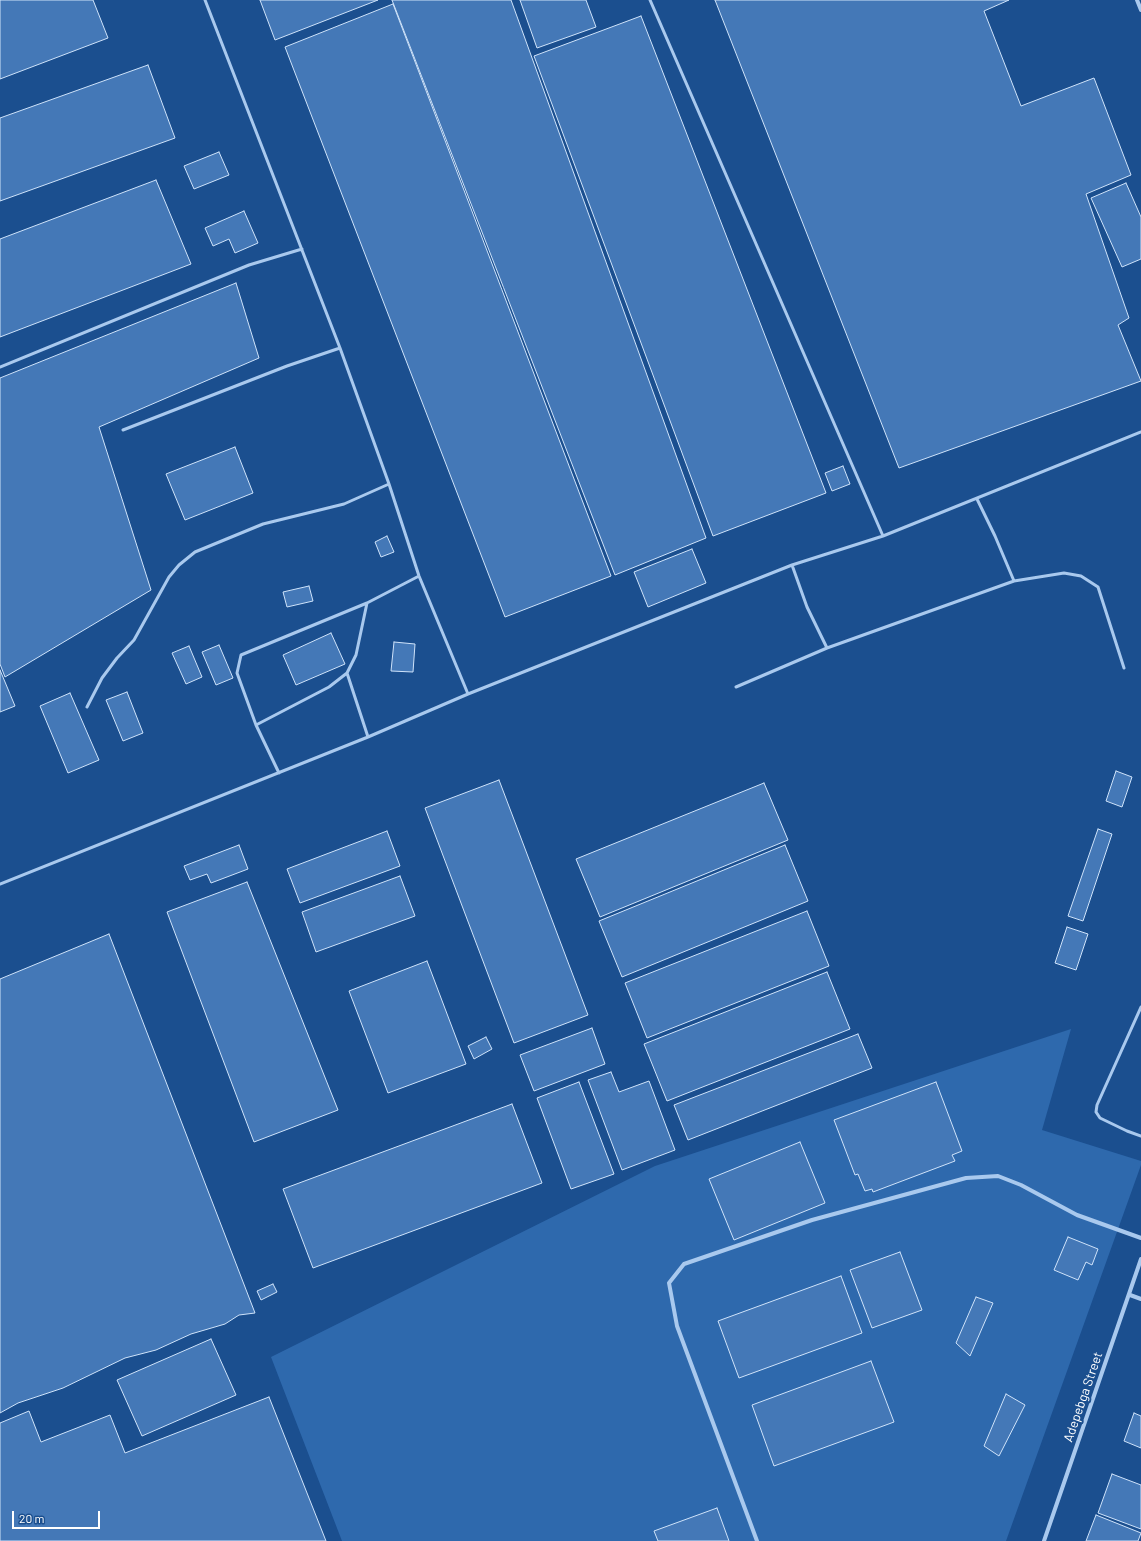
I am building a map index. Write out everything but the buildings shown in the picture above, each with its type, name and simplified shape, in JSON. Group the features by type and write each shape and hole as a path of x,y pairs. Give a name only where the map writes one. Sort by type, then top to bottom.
{"street":[{"path":"1137,0 1141,10"},
{"path":"757,1541 677,1326 669,1283 684,1264 812,1220 966,1178 998,1176 1021,1186 1077,1215 1141,1238"},
{"name":"Adepebga Street","path":"1044,1541 1122,1311 1130,1295 1141,1259"},
{"path":"1130,1295 1141,1299"}],"lane":[{"path":"205,0 340,348 389,484 419,576 468,694"},
{"path":"650,0 883,536"},
{"path":"0,367 250,264 302,249"},
{"path":"123,430 287,366 340,348"},
{"path":"0,884 368,737 468,694 792,566 883,536 1141,432"},
{"path":"87,707 102,678 117,658 134,640 169,577 179,564 195,552 262,524 344,504 389,484"},
{"path":"976,499 995,536 1014,580"},
{"path":"792,566 808,607 827,648"},
{"path":"736,687 827,648 1014,580 1064,573 1081,576 1098,587 1124,668"},
{"path":"279,773 256,725 237,673 241,655 367,603 419,576"},
{"path":"256,725 329,687 347,673 356,655 367,603"},
{"path":"347,673 368,737"},
{"path":"1141,1007 1097,1105 1096,1112 1100,1118 1141,1136"}],"shaded area":[{"path":"1071,1029 1042,1130 1141,1161 1141,1165 1006,1541 342,1541 271,1357 655,1166"}]}
